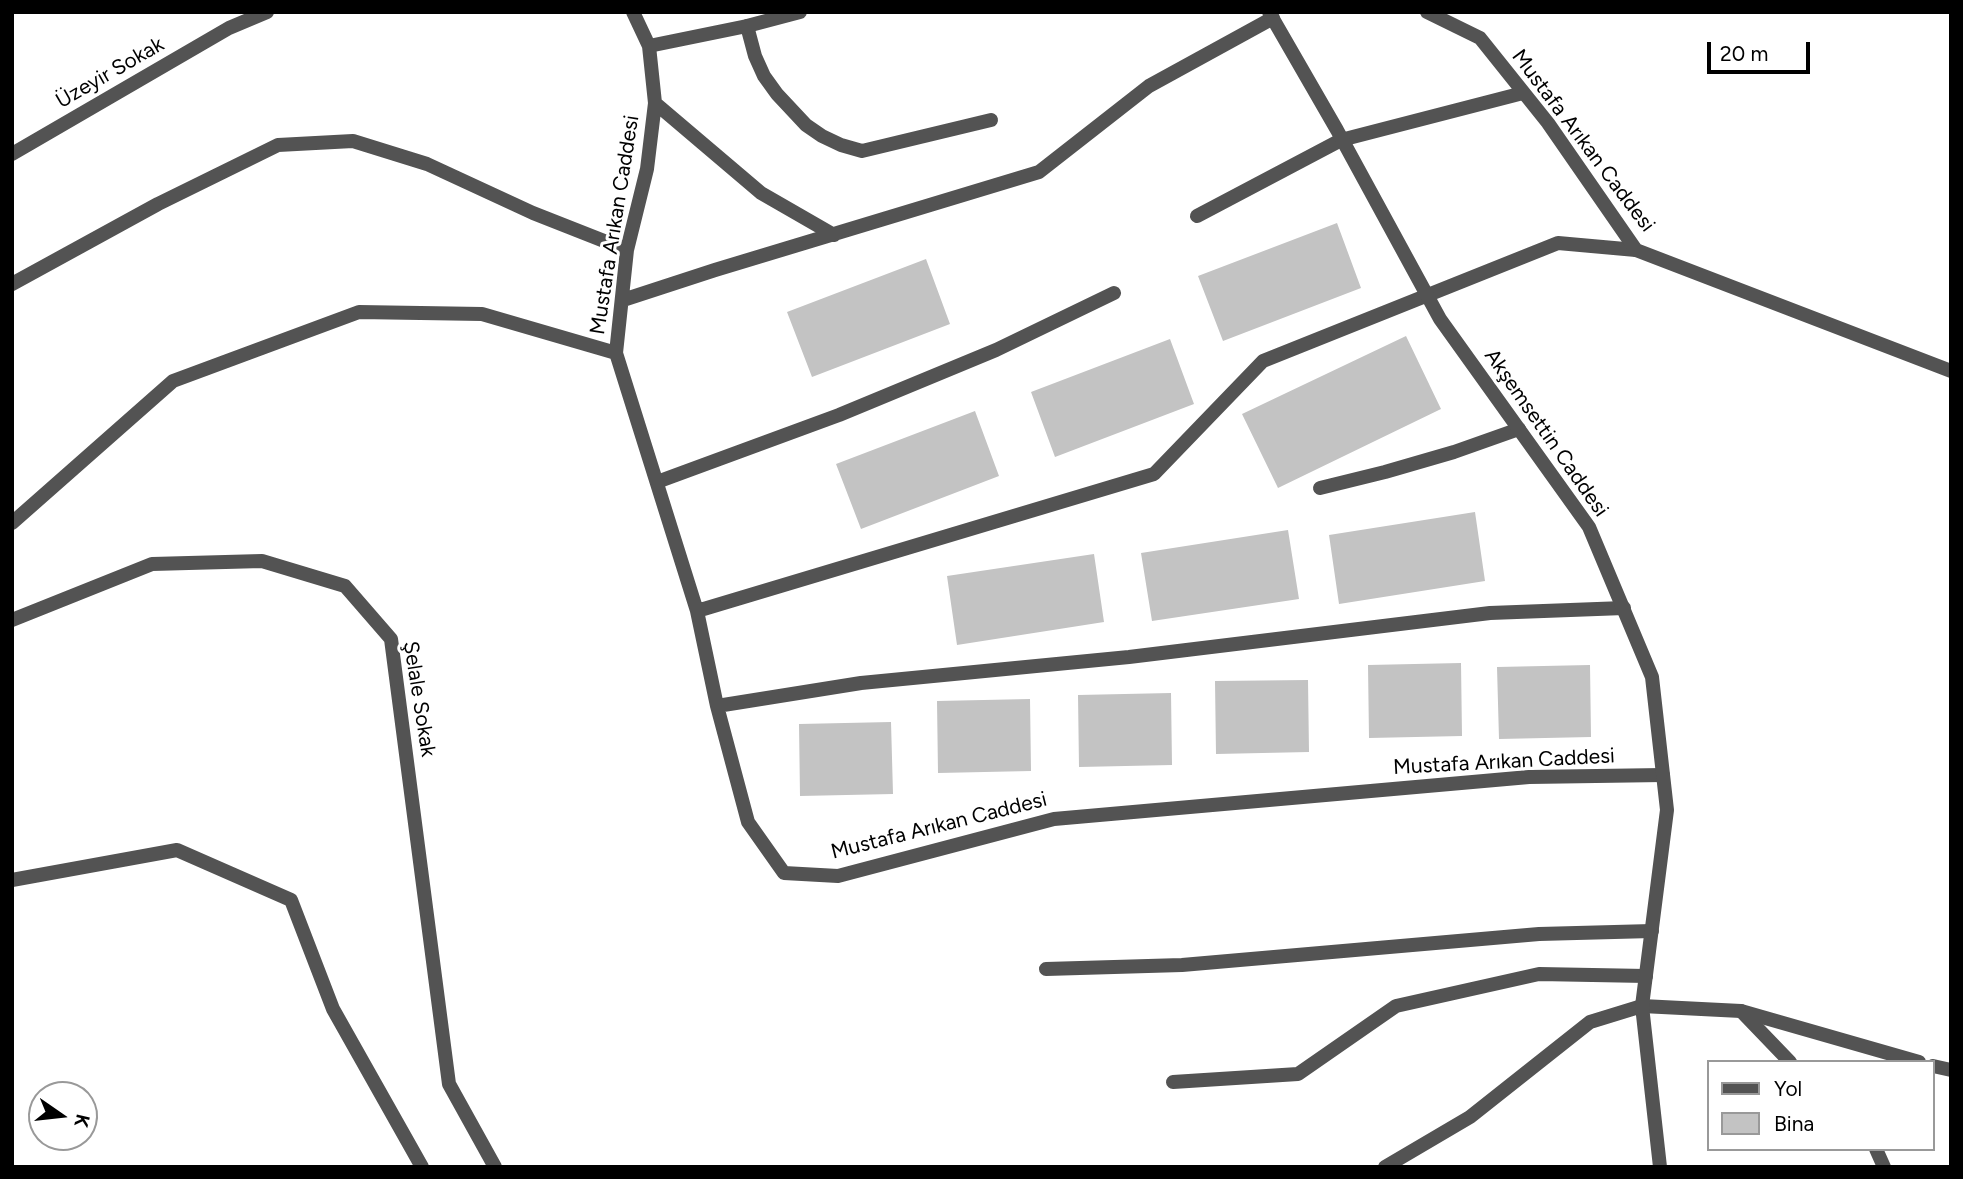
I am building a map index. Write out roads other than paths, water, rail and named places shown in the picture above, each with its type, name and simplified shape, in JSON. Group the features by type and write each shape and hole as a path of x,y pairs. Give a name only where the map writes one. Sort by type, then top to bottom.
{"street":[{"name":"Üzeyir Sokak","path":"12,154 229,28 267,12"},
{"name":"Mustafa Arıkan Caddesi","path":"634,12 649,46 655,103 647,169 628,250 616,353 697,611 716,706 748,822 784,873 838,876 1054,819 1529,777 1663,775"},
{"path":"649,46 800,12"},
{"name":"Mustafa Arıkan Caddesi","path":"1427,12 1480,38 1548,124 1636,250 1951,371"},
{"path":"623,300 1040,172 1149,86 1271,15"},
{"name":"Akşemsettin Caddesi","path":"1271,15 1440,319 1589,527 1652,677 1667,810 1642,1006 1660,1167"},
{"path":"747,26 755,56 764,76 777,94 806,125 841,145 862,151 992,120"},
{"path":"1197,216 1341,140 1523,93"},
{"path":"655,103 761,193 834,234"},
{"path":"12,284 158,204 278,145 291,144 353,141 427,164 533,213 628,250"},
{"path":"697,611 1154,474 1263,361 1558,243 1636,250"},
{"path":"657,482 839,415 996,350 1114,293"},
{"path":"12,523 173,380 359,312 482,314 616,353"},
{"path":"1320,488 1454,452 1519,429"},
{"name":"Şelale Sokak","path":"12,621 152,564 262,561 345,586 391,639 449,1084 495,1167"},
{"path":"716,706 860,683 1129,657 1490,613 1623,608"},
{"path":"12,880 177,850 291,900 333,1009 422,1167"},
{"path":"1046,969 1182,965 1539,934 1652,931"},
{"path":"1173,1082 1298,1074 1396,1006 1539,974 1646,976"},
{"path":"1385,1167 1470,1117 1590,1022 1642,1006 1741,1011 1912,1060"},
{"path":"1741,1011 1788,1060"},
{"path":"1877,1151 1884,1167"}]}
